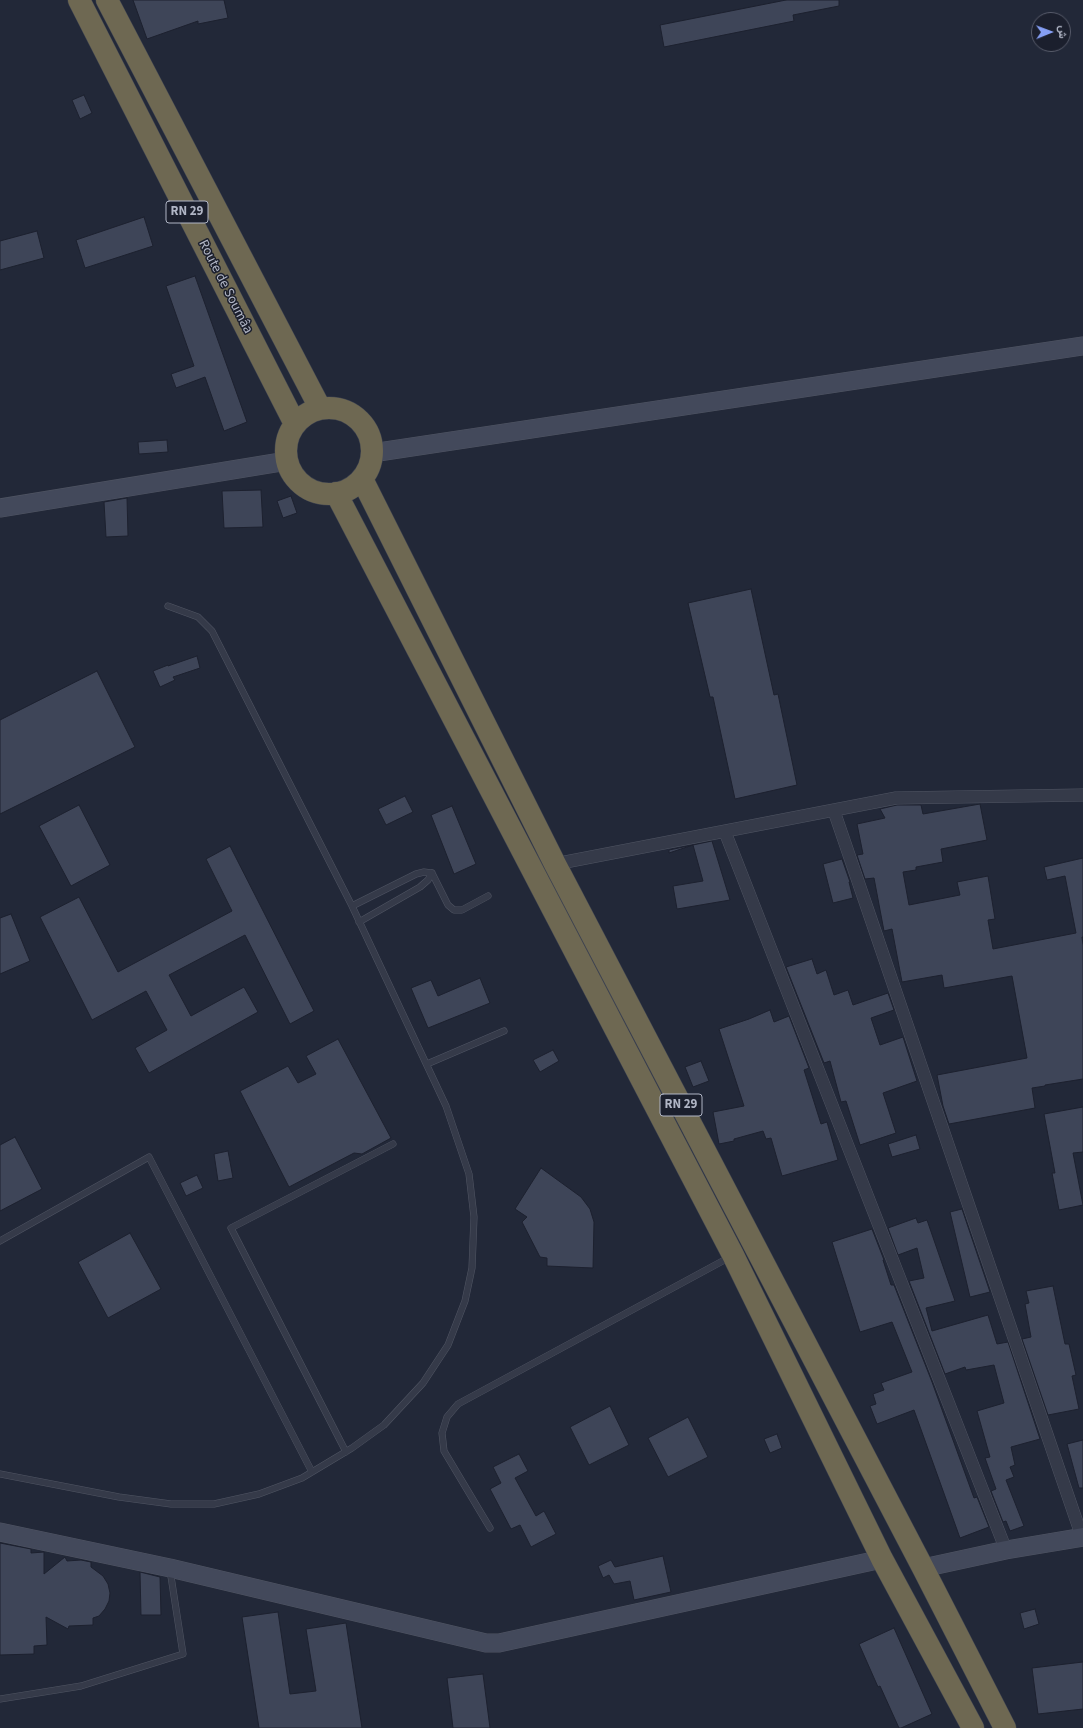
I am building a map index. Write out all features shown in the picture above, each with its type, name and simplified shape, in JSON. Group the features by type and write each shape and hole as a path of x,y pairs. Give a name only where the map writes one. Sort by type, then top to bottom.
{"highway":[{"name":"Route de Soumâa","path":"79,0 295,424"},
{"name":"RN 29","path":"107,0 320,408"},
{"path":"320,408 340,409 357,418 369,434 372,453 371,463 362,479 354,486 336,493 318,492 309,489 295,477 287,461 287,441 295,424 306,414 320,408"},
{"name":"RN 29","path":"362,479 555,864 1005,1728"},
{"path":"336,493 733,1255 882,1559 973,1728"}],"street":[{"path":"372,453 1083,346"},
{"path":"0,508 287,461"},
{"path":"555,864 896,798 1083,795"},
{"path":"834,811 1083,1537 1006,1550 923,1568"},
{"path":"725,832 1006,1550"},
{"path":"0,1532 170,1568 486,1643 499,1643 882,1559"}],"lane":[{"path":"0,1474 119,1497 171,1504 214,1504 259,1494 302,1478 346,1452 384,1425 423,1384 448,1345 465,1302 472,1268 474,1217 469,1174 446,1106 427,1064 352,906 212,631 198,617 168,606"},
{"path":"352,906 416,874 424,872 432,873"},
{"path":"432,873 448,905 454,910 462,910 488,896"},
{"path":"359,922 420,887 428,880 432,873"},
{"path":"427,1064 504,1031"},
{"path":"346,1452 231,1228 392,1144"},
{"path":"0,1241 149,1157 312,1472"},
{"path":"490,1528 444,1451 442,1433 447,1417 458,1404 733,1255"},
{"path":"0,1699 81,1686 183,1654 170,1568"}],"building":[{"path":"133,0 224,0 228,18 198,24 198,21 147,39"},
{"path":"786,0 839,0 839,6 793,15 794,21 664,47 660,25"},
{"path":"84,95 92,113 80,119 72,100"},
{"path":"144,217 153,246 85,268 76,240"},
{"path":"37,231 44,258 0,270 0,241"},
{"path":"195,276 247,422 224,431 205,377 176,388 171,374 194,366 166,286"},
{"path":"167,440 168,452 139,454 138,442"},
{"path":"261,490 263,527 224,528 222,491"},
{"path":"291,496 297,513 283,518 277,501"},
{"path":"127,498 128,536 106,537 104,502"},
{"path":"751,589 774,695 778,694 797,785 735,799 713,697 710,697 688,603"},
{"path":"197,656 200,668 173,677 175,680 160,687 153,671"},
{"path":"97,671 135,747 0,814 0,720"},
{"path":"405,796 413,812 386,825 378,809"},
{"path":"980,804 987,840 941,849 943,862 916,867 916,870 903,872 909,905 960,895 957,882 988,876 995,919 988,920 993,949 1076,933 1065,876 1047,880 1044,867 1083,858 1083,1079 1032,1088 1035,1108 949,1124 943,1106 937,1075 1027,1058 1012,976 944,988 942,975 902,982 892,929 884,931 874,878 865,879 857,855 863,854 857,824 885,818 880,809 897,805 921,805 923,814"},
{"path":"79,805 110,865 71,886 39,826"},
{"path":"452,806 476,864 454,874 431,815"},
{"path":"712,841 730,900 677,909 673,886 703,881 693,845 669,853 669,850"},
{"path":"230,846 314,1011 290,1024 245,935 169,975 191,1016 244,987 258,1012 149,1073 135,1048 167,1030 146,991 92,1020 40,917 79,897 118,972 232,911 206,859"},
{"path":"842,859 850,882 853,898 833,903 823,864"},
{"path":"11,914 30,961 0,974 0,918"},
{"path":"812,959 817,974 826,970 834,995 848,990 853,1005 888,993 894,1010 871,1018 880,1045 903,1037 917,1081 883,1093 896,1133 860,1145 846,1101 841,1102 830,1061 824,1063 786,967"},
{"path":"480,978 490,1003 428,1028 411,988 431,980 438,996"},
{"path":"770,1010 774,1022 789,1016 809,1068 804,1070 821,1124 827,1122 838,1160 782,1176 771,1138 766,1139 763,1131 734,1139 734,1141 719,1144 713,1112 744,1106 719,1029"},
{"path":"338,1039 391,1138 362,1154 354,1153 289,1187 240,1091 288,1066 298,1083 316,1074 306,1056"},
{"path":"553,1050 559,1061 540,1072 533,1060"},
{"path":"701,1061 709,1081 693,1087 685,1067"},
{"path":"1083,1107 1083,1152 1073,1153 1083,1205 1059,1210 1052,1173 1055,1173 1044,1114"},
{"path":"916,1135 920,1149 892,1157 888,1144"},
{"path":"15,1137 42,1189 0,1211 0,1145"},
{"path":"228,1151 233,1178 218,1181 214,1154"},
{"path":"541,1168 581,1197 590,1209 594,1222 593,1268 547,1266 547,1258 540,1257 522,1222 527,1217 515,1209"},
{"path":"197,1175 203,1188 186,1196 180,1183"},
{"path":"962,1209 990,1292 970,1297 950,1212"},
{"path":"916,1218 918,1223 927,1220 955,1301 926,1308 932,1331 988,1315 997,1344 1008,1342 1040,1439 1011,1447 1015,1465 1010,1467 1014,1477 1006,1480 1024,1526 1010,1531 1006,1521 1003,1522 991,1491 996,1489 985,1458 990,1457 977,1411 1004,1403 994,1365 966,1370 965,1367 945,1374 909,1281 924,1278 917,1248 898,1255 888,1228"},
{"path":"872,1229 884,1260 891,1285 894,1285 932,1382 974,1498 977,1497 989,1527 960,1538 914,1410 877,1424 870,1406 876,1404 873,1394 884,1390 881,1383 912,1372 892,1322 860,1332 832,1242"},
{"path":"130,1233 161,1289 108,1318 78,1262"},
{"path":"1053,1286 1065,1344 1069,1344 1076,1375 1072,1376 1079,1409 1048,1415 1022,1339 1031,1337 1025,1304 1029,1303 1026,1291"},
{"path":"610,1406 629,1445 589,1465 570,1427"},
{"path":"688,1417 708,1457 668,1477 648,1438"},
{"path":"777,1434 782,1448 770,1453 764,1439"},
{"path":"1083,1440 1083,1488 1079,1488 1067,1444"},
{"path":"519,1454 528,1471 515,1478 536,1516 544,1511 556,1534 531,1547 520,1525 511,1529 490,1489 501,1483 493,1467"},
{"path":"0,1543 31,1549 31,1553 44,1552 44,1574 65,1557 67,1561 81,1560 91,1562 91,1567 103,1576 108,1584 110,1593 109,1601 105,1609 99,1616 93,1618 93,1625 69,1626 68,1629 46,1617 47,1645 34,1646 34,1654 0,1655"},
{"path":"663,1556 671,1592 634,1600 630,1581 614,1584 609,1575 603,1578 598,1566 611,1560 615,1567"},
{"path":"140,1572 160,1577 161,1615 141,1615"},
{"path":"1035,1609 1039,1624 1024,1629 1020,1613"},
{"path":"278,1612 290,1694 316,1691 306,1629 346,1623 362,1728 259,1728 242,1617"},
{"path":"894,1628 932,1714 901,1728 899,1728 880,1686 878,1687 859,1644"},
{"path":"1083,1662 1083,1709 1038,1714 1032,1668"},
{"path":"483,1674 490,1728 453,1728 447,1678"}]}
